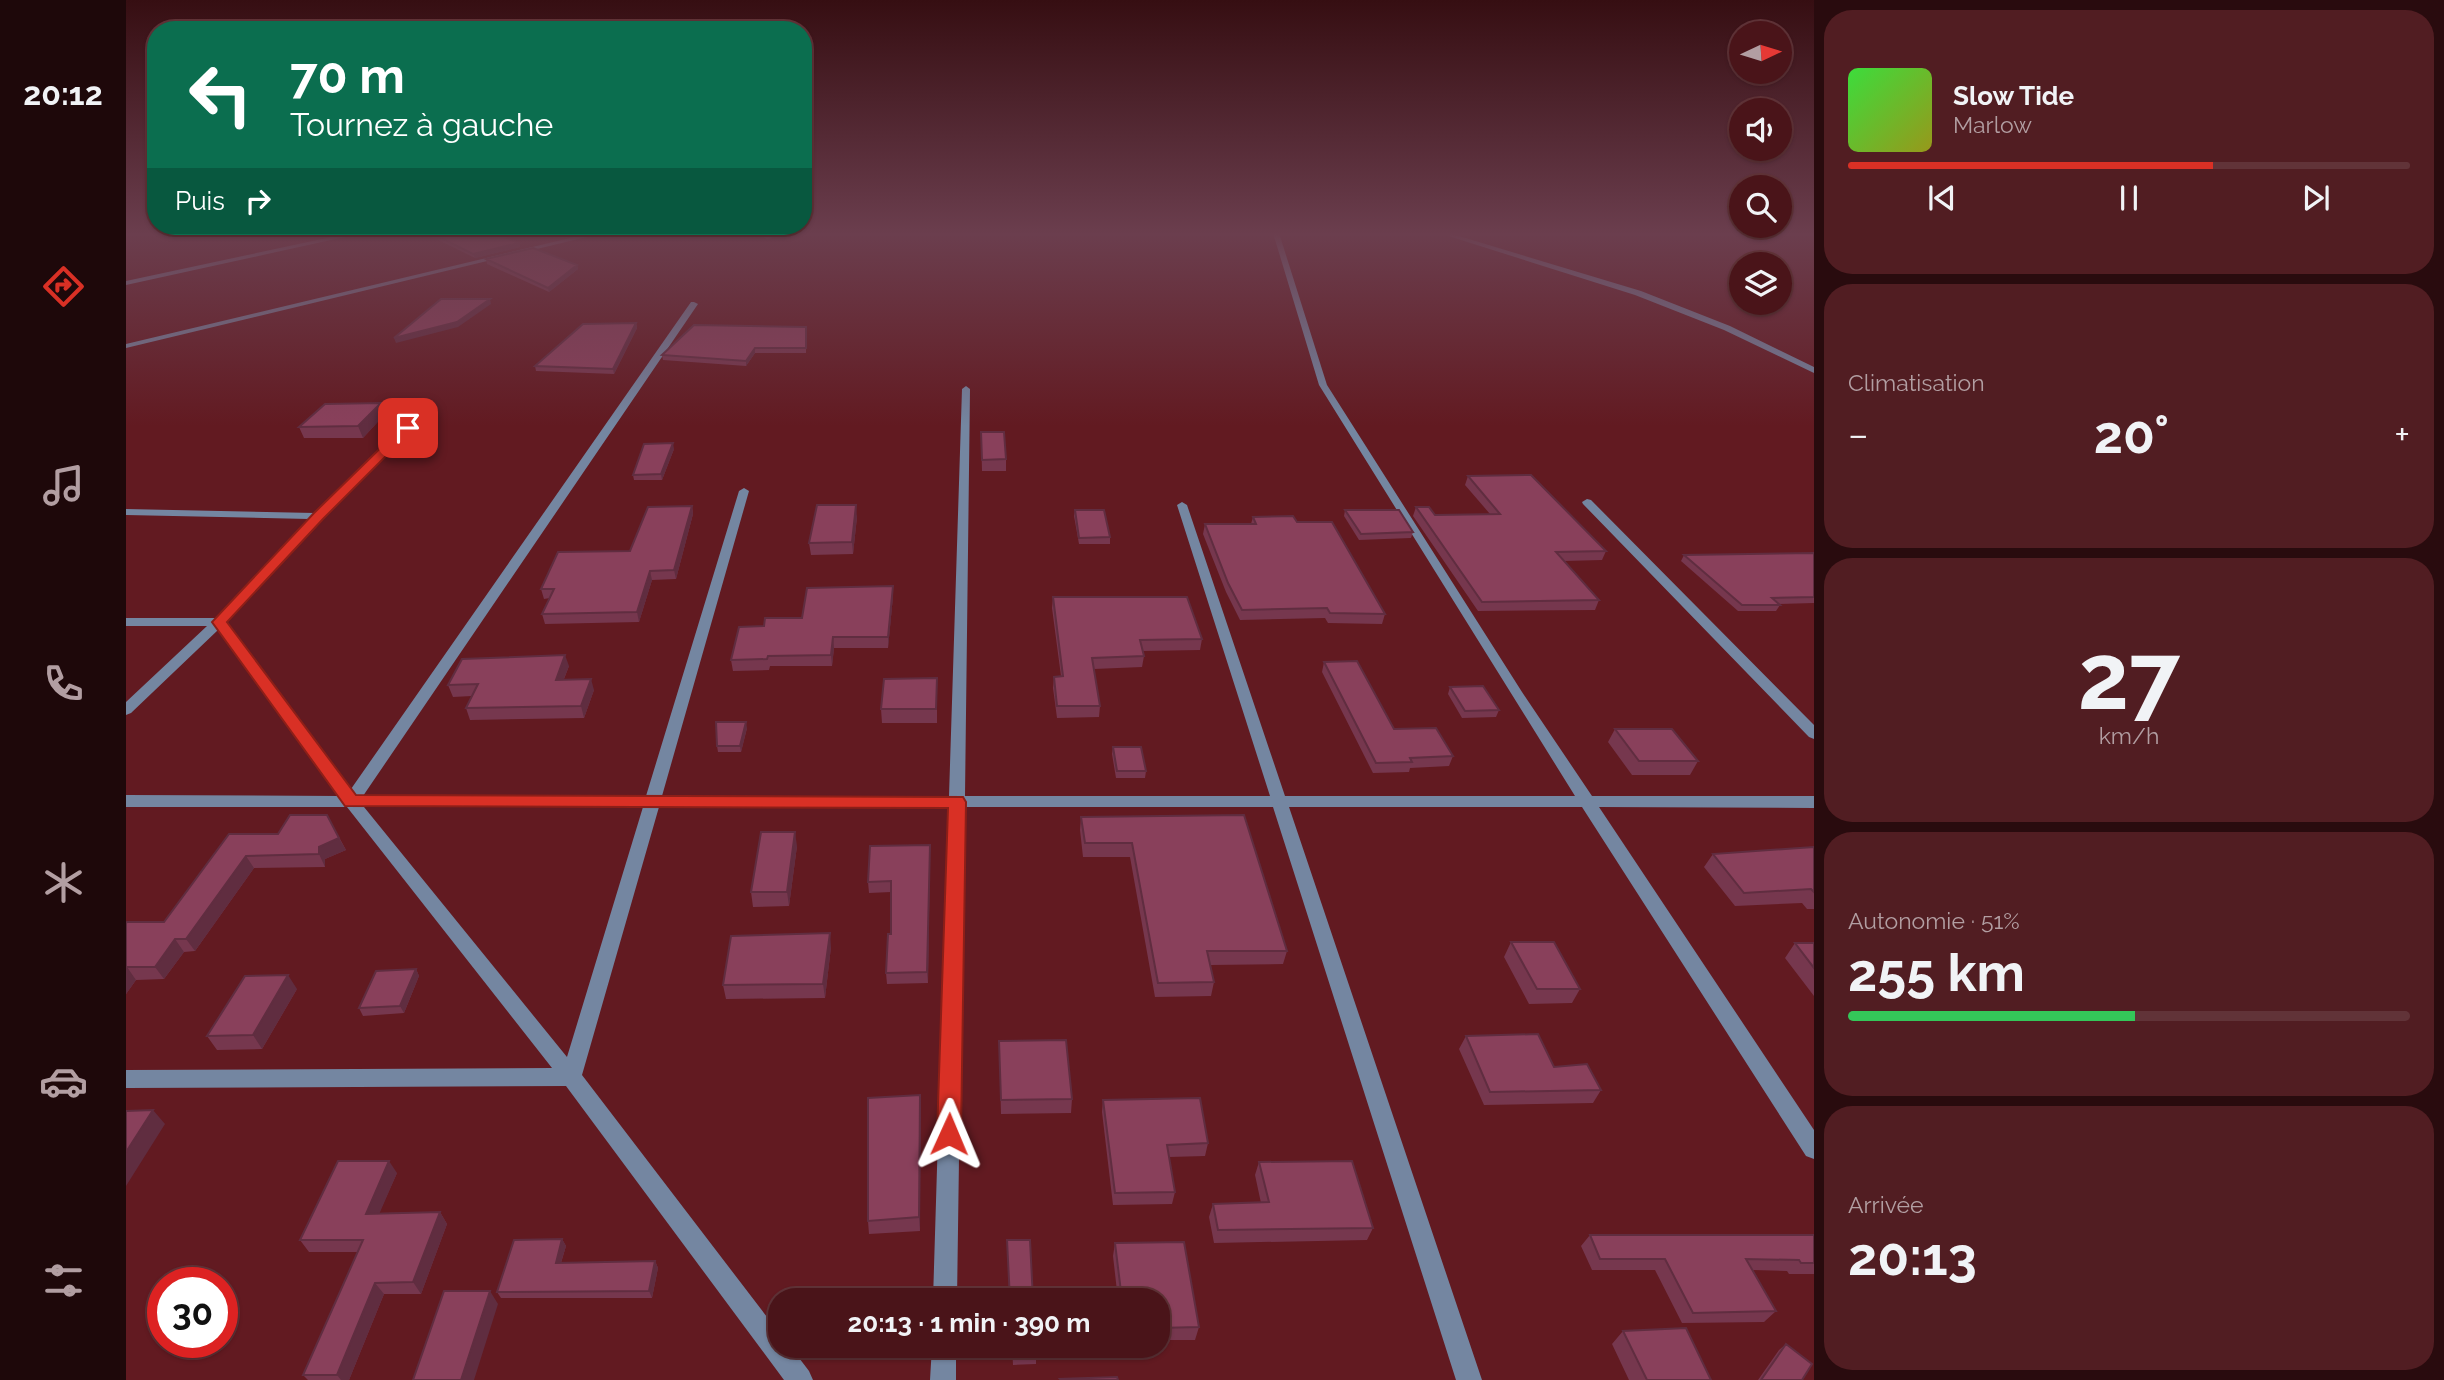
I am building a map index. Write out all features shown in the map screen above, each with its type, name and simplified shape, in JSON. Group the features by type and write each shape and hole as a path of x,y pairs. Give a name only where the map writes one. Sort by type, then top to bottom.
{"street":[{"path":"126,346 330,297"},
{"path":"1296,297 1323,385 1515,692 1814,1149"},
{"path":"1649,297 1727,328 1814,370"},
{"path":"351,801 694,304"},
{"path":"945,1288 966,390"},
{"path":"126,710 219,622 318,516 426,410"},
{"path":"571,1077 744,491"},
{"path":"1587,502 1814,734"},
{"path":"1182,505 1469,1380"},
{"path":"126,512 318,516"},
{"path":"126,622 219,622"},
{"path":"219,622 351,801 571,1077 800,1380"},
{"path":"126,801 1814,802"},
{"path":"126,1079 571,1077"},
{"path":"943,1380 944,1358"}],"building":[{"path":"441,299 490,299 457,322 394,338"},
{"path":"636,323 613,369 535,366 583,324"},
{"path":"694,325 806,327 806,348 755,348 746,361 662,355"},
{"path":"381,403 358,426 299,427 325,404"},
{"path":"981,432 1004,432 1006,459 982,460"},
{"path":"673,443 661,474 633,475 644,444"},
{"path":"1531,475 1606,551 1556,552 1599,600 1482,602 1416,507 1429,507 1435,515 1500,514 1468,476"},
{"path":"817,505 856,505 852,542 809,543"},
{"path":"692,506 674,570 650,571 637,612 542,614 554,589 541,589 558,552 630,551 648,507"},
{"path":"1075,510 1104,510 1110,537 1079,538"},
{"path":"1345,510 1399,510 1413,532 1361,534"},
{"path":"1293,516 1297,522 1332,522 1385,614 1330,613 1327,608 1242,610 1228,583 1205,524 1256,524 1253,517"},
{"path":"1814,553 1814,597 1772,598 1780,605 1742,605 1684,555"},
{"path":"893,586 888,637 833,637 831,655 768,656 767,659 731,660 739,627 764,626 765,618 802,618 807,588"},
{"path":"1053,597 1187,597 1202,639 1140,640 1144,656 1092,658 1100,706 1057,706 1054,677 1063,676"},
{"path":"565,655 556,680 591,679 581,706 466,708 478,684 448,685 462,659"},
{"path":"1357,661 1394,729 1436,728 1453,756 1410,758 1412,762 1376,763 1324,662"},
{"path":"937,678 936,709 881,709 884,679"},
{"path":"1483,686 1499,710 1465,711 1450,687"},
{"path":"716,722 746,722 740,746 717,746"},
{"path":"1615,729 1672,729 1698,761 1639,761"},
{"path":"1113,747 1141,747 1146,771 1117,771"},
{"path":"290,815 327,815 339,838 319,847 319,854 246,856 186,939 175,939 155,967 126,968 127,922 164,922 229,834 278,834"},
{"path":"1244,815 1287,951 1207,951 1214,982 1158,983 1132,843 1085,843 1081,817"},
{"path":"761,832 795,832 787,892 751,892"},
{"path":"930,845 927,972 886,973 888,934 891,934 891,881 868,882 870,846"},
{"path":"1814,847 1814,892 1811,889 1744,893 1713,854"},
{"path":"830,933 823,984 723,985 731,936"},
{"path":"1511,942 1554,942 1580,989 1537,989"},
{"path":"1795,943 1814,943 1814,968"},
{"path":"416,969 400,1006 359,1008 376,971"},
{"path":"288,975 253,1035 207,1036 245,976"},
{"path":"1538,1034 1554,1067 1587,1064 1601,1090 1490,1092 1466,1036"},
{"path":"1066,1040 1072,1099 1001,1100 999,1041"},
{"path":"920,1095 919,1217 868,1221 868,1098"},
{"path":"1200,1098 1208,1143 1167,1145 1175,1192 1115,1193 1103,1100"},
{"path":"153,1110 126,1152 126,1111"},
{"path":"338,1161 389,1161 366,1214 440,1212 413,1282 375,1283 337,1375 303,1375 363,1240 300,1240"},
{"path":"1352,1161 1373,1228 1218,1230 1213,1204 1269,1202 1259,1162"},
{"path":"1590,1235 1814,1235 1814,1263 1801,1263 1799,1260 1746,1259 1776,1311 1693,1313 1665,1259 1600,1259"},
{"path":"562,1239 556,1263 655,1261 649,1291 497,1292 514,1240"},
{"path":"1007,1240 1030,1240 1032,1288 1009,1288"},
{"path":"1184,1242 1199,1327 1170,1328 1170,1288 1121,1288 1115,1243"},
{"path":"444,1291 490,1291 461,1380 413,1380"},
{"path":"1686,1328 1711,1380 1647,1380 1623,1331"},
{"path":"1786,1344 1812,1364 1802,1380 1761,1380"},
{"path":"1117,1377 1118,1380 1060,1379"}],"route":[{"path":"408,428 318,516 219,622 351,801 957,802 949,1134"}]}
